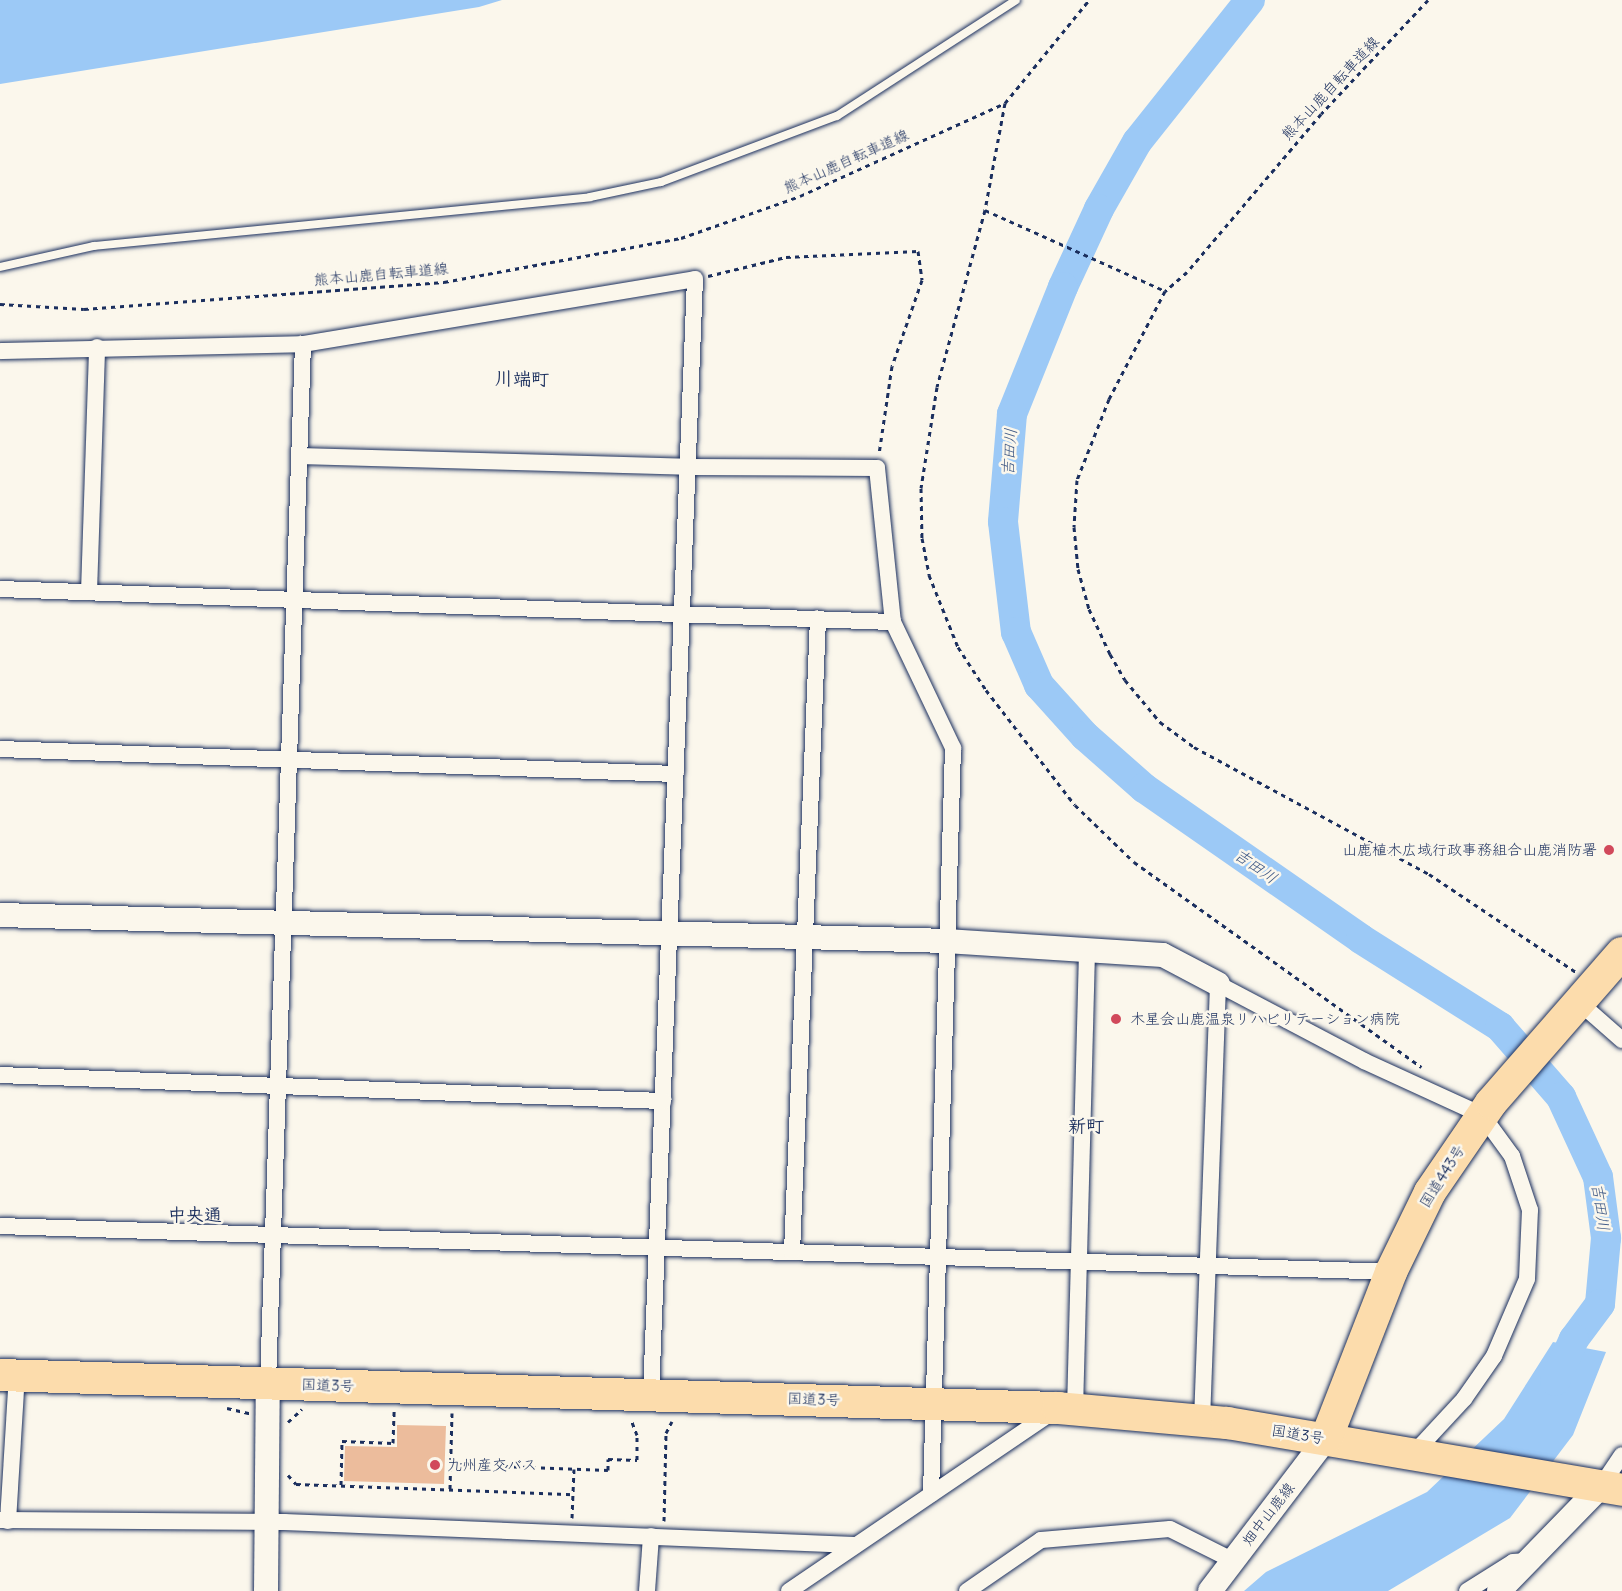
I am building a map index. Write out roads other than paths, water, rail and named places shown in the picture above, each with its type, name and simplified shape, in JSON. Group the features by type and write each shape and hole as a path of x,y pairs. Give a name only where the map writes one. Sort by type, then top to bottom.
{"highway":[{"name":"国道443号","path":"1326,1439 1390,1272 1430,1192 1486,1109 1622,952"},
{"name":"国道3号","path":"8,1375 1067,1409 1202,1421 1326,1439 1612,1488"}],"street":[{"path":"0,351 97,346 303,344 695,279 651,1394"},
{"path":"267,1591 271,1233 303,344"},
{"path":"89,592 97,346"},
{"path":"299,456 687,467 877,468 893,622 953,748 931,1494"},
{"path":"0,589 893,622"},
{"path":"792,1252 818,619"},
{"path":"0,749 676,774"},
{"path":"0,915 946,941 1163,955 1354,1056 1486,1109 1512,1156 1530,1210 1527,1279 1494,1356 1464,1399 1413,1454"},
{"path":"789,1591 931,1494 1067,1409 1079,1260 1087,950"},
{"path":"1202,1421 1218,984"},
{"path":"1587,994 1622,1040"},
{"path":"0,1075 663,1101"},
{"path":"0,1226 657,1245 792,1252 1209,1264 1390,1272"},
{"path":"8,1375 4,1521 266,1522 652,1529 855,1545"},
{"name":"畑中山鹿線","path":"1210,1591 1326,1439"},
{"path":"1499,1591 1528,1560 1612,1488 1622,1455"},
{"path":"647,1591 652,1529"},
{"path":"967,1591 1041,1540 1170,1529 1232,1560"},
{"path":"1467,1591 1513,1562 1528,1560"}],"lane":[{"path":"0,267 94,246 590,197 661,182 837,116 1016,0"}],"water":[{"path":"0,0 502,0 479,7 0,84"},
{"path":"1553,1342 1606,1352 1573,1435 1510,1518 1388,1591 1244,1591 1266,1572 1427,1492 1504,1419"}],"waterway":[{"name":"吉田川","path":"1250,0 1137,142 1099,209 1063,287 1012,414 1003,522 1016,632 1039,685 1085,736 1144,788 1361,939 1500,1027 1561,1097 1598,1177 1606,1238 1600,1304 1574,1339 1555,1381"}],"place":[{"name":"山鹿植木広域行政事務組合山鹿消防署","path":"1609,850"},
{"name":"木星会山鹿温泉リハビリテーション病院","path":"1116,1019"},
{"name":"九州産交バス","path":"435,1465"}],"district":[{"name":"川端町","path":"522,379"},
{"name":"新町","path":"1086,1126"},
{"name":"中央通","path":"195,1215"}]}
